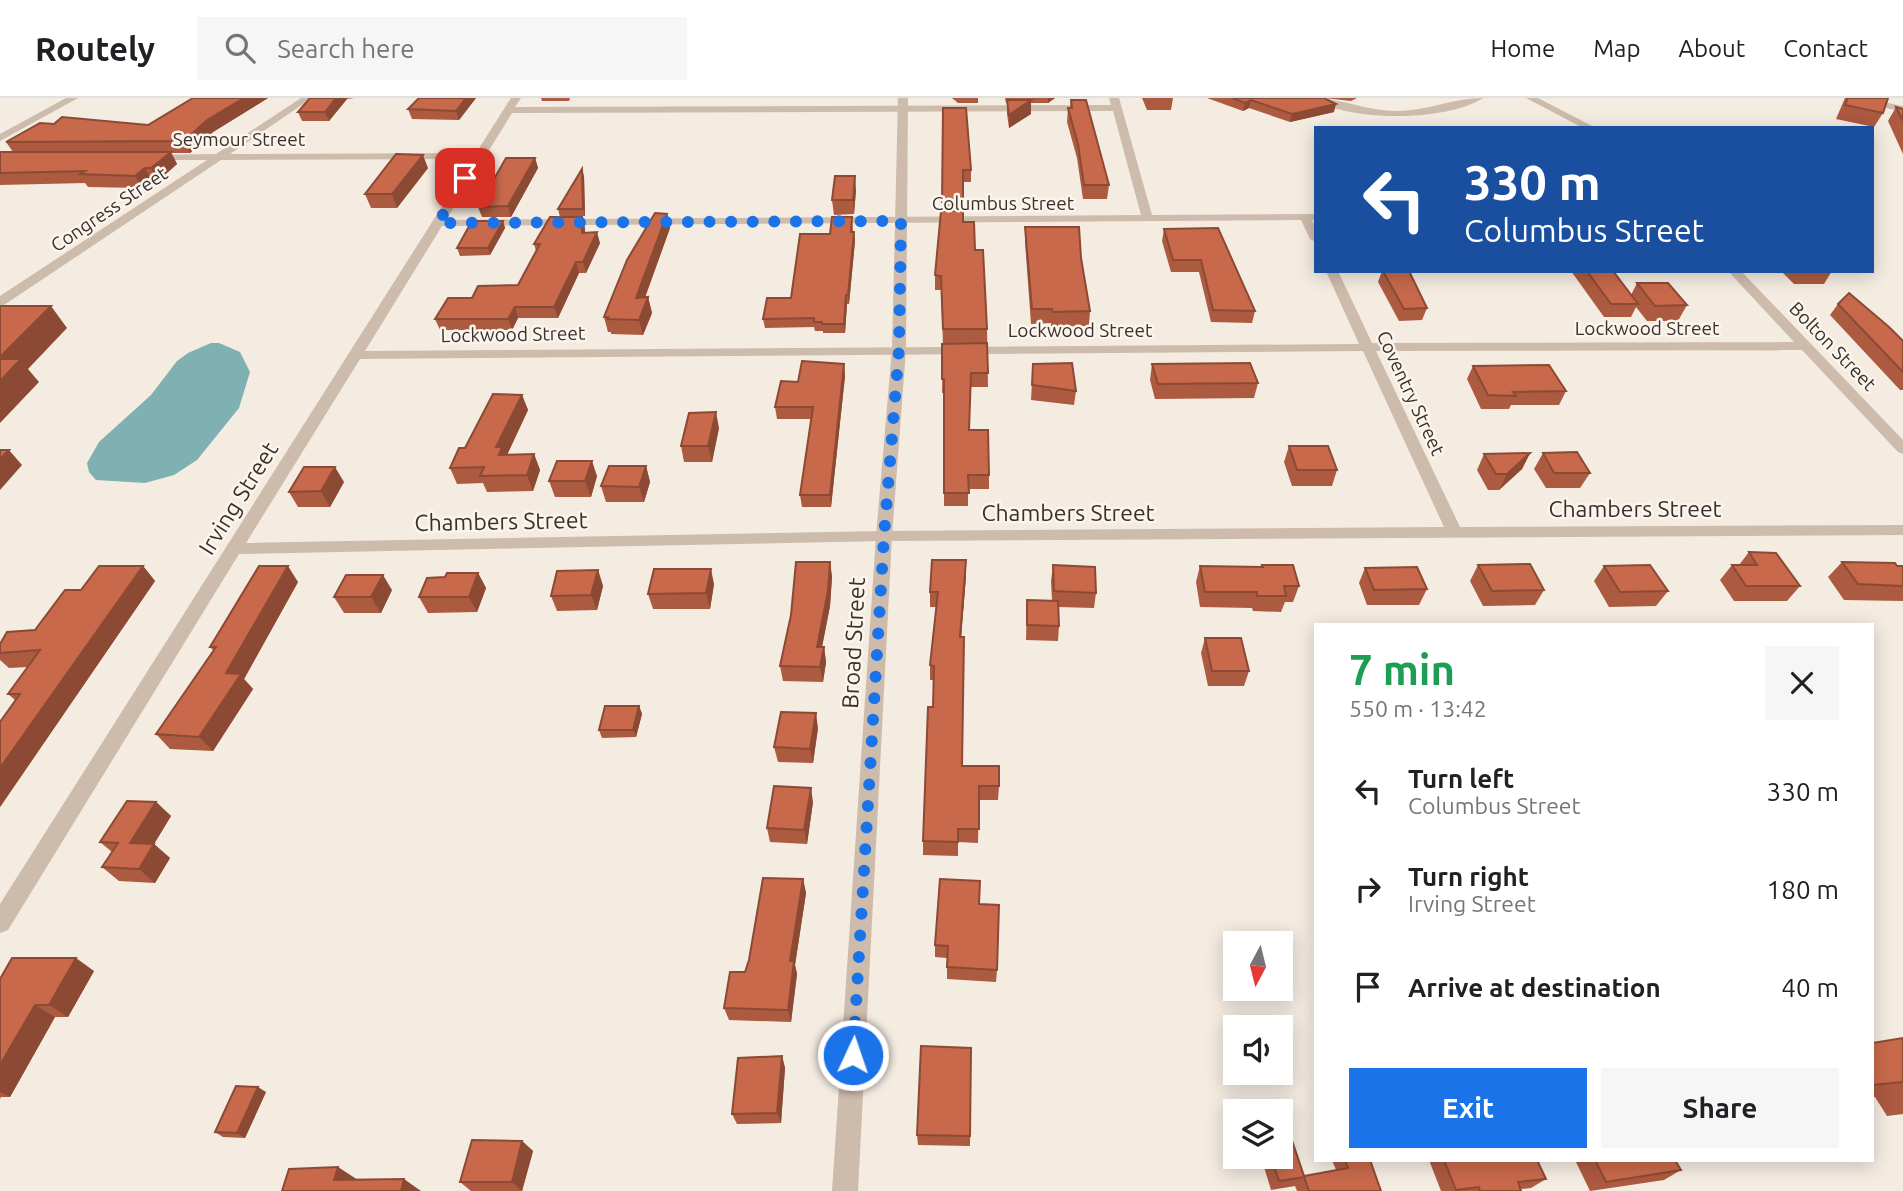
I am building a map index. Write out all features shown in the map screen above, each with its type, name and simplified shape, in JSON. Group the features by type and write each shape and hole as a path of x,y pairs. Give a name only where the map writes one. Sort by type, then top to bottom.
{"street":[{"path":"0,138 74,98"},
{"name":"Congress Street","path":"0,302 307,98"},
{"path":"1316,98 1349,110 1421,114 1478,98"},
{"path":"1531,98 1587,126"},
{"path":"1849,98 1903,109"},
{"path":"512,104 1115,103 1148,219"},
{"name":"Irving Street","path":"0,923 512,104"},
{"name":"Broad Street","path":"845,1191 884,536 899,349 903,104"},
{"name":"Seymour Street","path":"138,158 479,156"},
{"name":"Columbus Street","path":"438,223 1311,217"},
{"name":"Coventry Street","path":"1333,273 1454,532"},
{"name":"Bolton Street","path":"1736,273 1903,449"},
{"name":"Lockwood Street","path":"354,355 899,349 1807,346"},
{"name":"Chambers Street","path":"233,549 884,536 1903,530"}],"water":[{"path":"211,343 219,343 240,352 250,372 239,408 197,460 174,475 145,483 96,480 89,472 87,463 99,442 151,395 177,361"}],"building":[{"path":"193,98 244,98 207,120 184,141 6,142 40,123 54,124 62,117 148,125"},
{"path":"310,98 336,98 325,112 298,112"},
{"path":"419,98 466,98 456,111 408,109"},
{"path":"1232,98 1324,98 1336,104 1292,114 1251,100 1245,103"},
{"path":"1848,98 1888,98 1883,113 1845,105"},
{"path":"1007,100 1031,100 1009,115"},
{"path":"1071,100 1086,100 1109,185 1084,185 1078,144 1068,108 1072,108"},
{"path":"1896,107 1903,109 1903,121"},
{"path":"943,108 966,108 971,170 963,170 963,202 942,202"},
{"path":"0,152 171,152 151,168 145,168 135,176 80,174 85,171 0,173"},
{"path":"396,154 423,155 392,194 365,194"},
{"path":"506,158 535,158 508,206 478,207"},
{"path":"582,169 583,209 558,209"},
{"path":"835,176 855,176 853,200 832,200"},
{"path":"941,211 963,211 963,222 974,222 975,250 983,250 987,329 943,329 941,276 935,275"},
{"path":"655,213 667,214 636,298 648,297 639,320 607,319 608,317 604,317 627,260"},
{"path":"550,217 582,217 582,233 597,232 583,262 576,262 554,307 515,307 508,319 435,319 448,298 472,298 478,286 518,285 540,244 534,244"},
{"path":"832,217 852,217 851,232 854,232 844,324 822,324 814,322 814,318 763,319 767,298 791,298 800,234 830,234"},
{"path":"472,221 503,221 488,248 457,248"},
{"path":"1025,227 1079,227 1090,311 1053,312 1052,309 1032,309"},
{"path":"1218,228 1255,311 1213,310 1201,260 1173,260 1164,229"},
{"path":"1384,273 1410,273 1427,308 1404,309"},
{"path":"1588,273 1615,273 1638,304 1611,304"},
{"path":"1637,283 1668,283 1687,305 1655,306"},
{"path":"1849,293 1903,341 1903,372 1838,304"},
{"path":"0,306 51,306 0,357"},
{"path":"987,343 988,373 971,373 969,430 988,430 989,475 968,475 969,493 944,493 942,344"},
{"path":"0,359 21,359 0,381"},
{"path":"802,361 844,364 830,495 800,495 813,407 775,407 781,381 798,382"},
{"path":"1072,363 1076,391 1032,385 1033,364"},
{"path":"1250,363 1258,383 1158,384 1152,364"},
{"path":"1549,365 1566,391 1513,392 1516,396 1488,395 1473,366"},
{"path":"493,394 522,395 496,447 502,447 499,455 534,454 527,475 480,476 484,467 450,468 459,448 465,448"},
{"path":"716,412 708,446 681,446 689,413"},
{"path":"1289,446 1328,446 1337,470 1297,470"},
{"path":"0,450 9,450 0,459"},
{"path":"1577,452 1590,473 1554,473 1543,453"},
{"path":"1530,453 1507,474 1496,474 1484,454"},
{"path":"557,461 592,461 585,481 549,481"},
{"path":"609,466 646,466 639,487 601,486"},
{"path":"304,467 335,467 321,491 289,492"},
{"path":"1749,552 1776,553 1800,586 1746,586 1732,565 1757,565"},
{"path":"932,560 966,560 960,637 964,637 962,766 999,766 999,786 979,786 979,829 958,829 958,842 923,841 928,707 933,707 934,666 930,665 938,592 930,592"},
{"path":"796,562 830,562 828,591 817,647 824,647 820,667 780,666 791,615"},
{"path":"1842,562 1895,563 1897,566 1903,566 1903,586 1858,584"},
{"path":"1530,564 1544,590 1492,591 1478,565"},
{"path":"1053,565 1095,567 1096,593 1054,591"},
{"path":"1262,565 1293,565 1299,586 1284,586 1286,596 1257,596 1257,592 1205,592 1200,566 1263,567"},
{"path":"1650,565 1668,591 1620,592 1604,566"},
{"path":"99,566 143,566 0,768 0,722 20,694 8,694 40,650 0,653 0,644 7,632 35,630 65,590 81,590"},
{"path":"259,566 288,566 226,673 241,674 199,737 156,734 216,647 210,647"},
{"path":"1417,567 1427,589 1374,590 1365,568"},
{"path":"654,569 711,569 706,593 648,594"},
{"path":"598,570 591,595 551,596 557,571"},
{"path":"447,573 478,573 469,597 419,597 427,578 445,577"},
{"path":"346,575 383,575 371,597 334,597"},
{"path":"1027,600 1058,601 1059,626 1027,625"},
{"path":"1205,638 1241,638 1249,671 1212,671"},
{"path":"605,706 639,706 633,730 599,730"},
{"path":"781,712 816,713 810,749 774,747"},
{"path":"774,786 811,788 804,830 767,828"},
{"path":"127,801 156,802 130,843 154,844 139,869 102,867 118,843 100,842"},
{"path":"763,878 803,879 790,961 794,961 788,1010 724,1008 730,972 745,972 749,960"},
{"path":"940,879 980,881 979,904 999,905 997,970 947,967 948,946 935,945"},
{"path":"12,958 76,958 49,1005 35,1005 0,1065 0,979"},
{"path":"1903,1038 1903,1082 1874,1085 1874,1043"},
{"path":"921,1046 971,1048 970,1136 917,1135"},
{"path":"782,1056 777,1113 732,1114 738,1058"},
{"path":"236,1086 258,1087 237,1133 215,1132"},
{"path":"472,1140 522,1141 512,1182 460,1182"},
{"path":"1293,1143 1304,1176 1348,1168 1346,1162 1371,1162 1381,1191 1309,1191 1304,1177 1279,1181 1275,1169 1293,1169"},
{"path":"1445,1162 1538,1162 1546,1179 1518,1182 1521,1191 1480,1191 1479,1187 1456,1190"},
{"path":"1596,1162 1676,1162 1681,1170 1606,1182"},
{"path":"338,1167 334,1180 404,1179 401,1191 282,1191 289,1169"}],"route":[{"path":"465,178 438,223 901,221 899,349 884,536 853,1055"}]}
